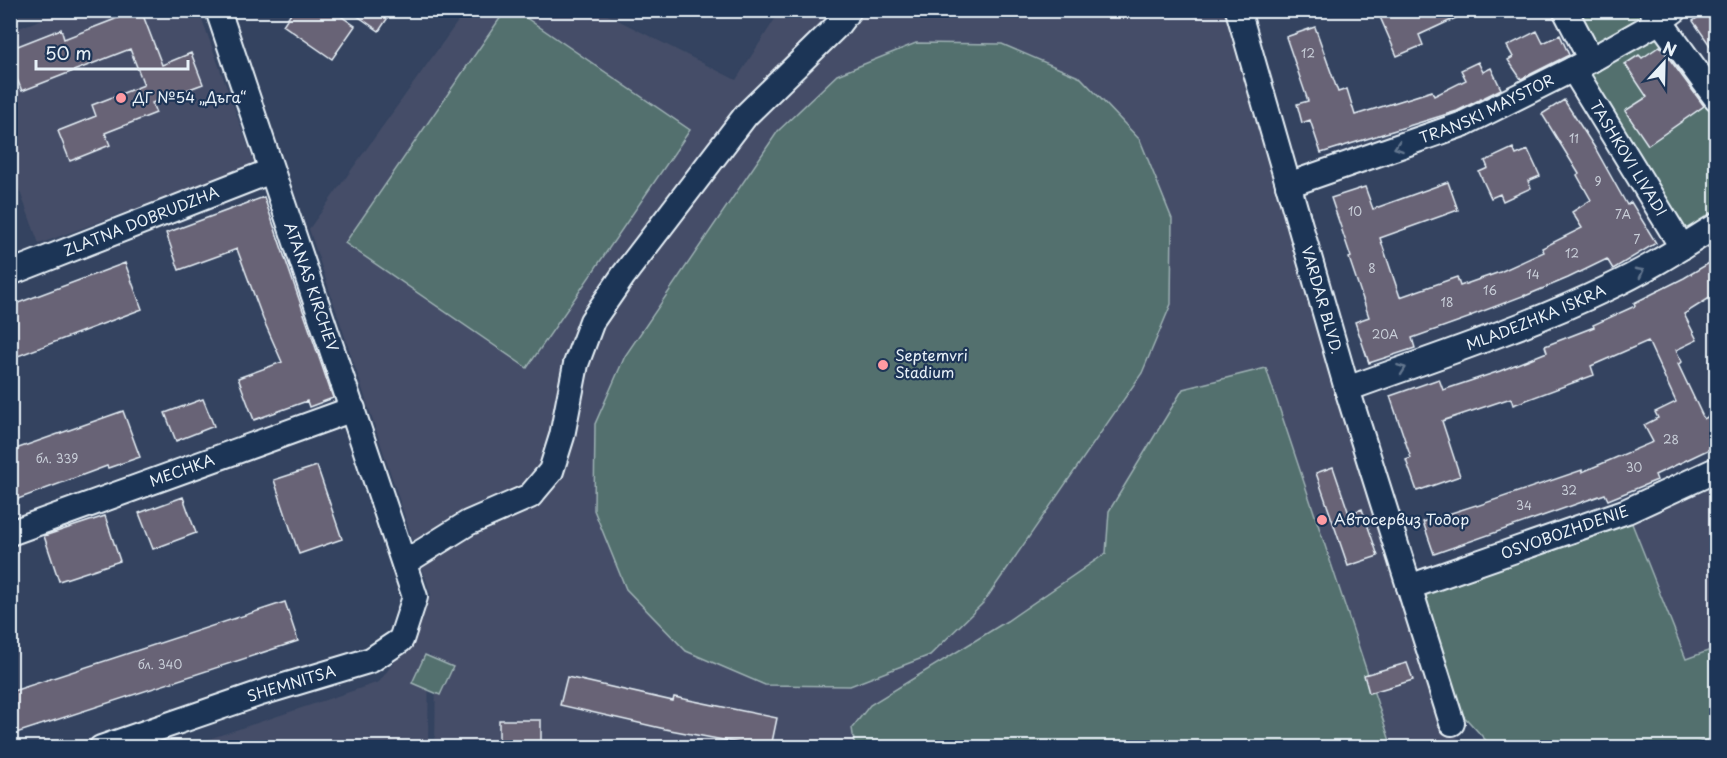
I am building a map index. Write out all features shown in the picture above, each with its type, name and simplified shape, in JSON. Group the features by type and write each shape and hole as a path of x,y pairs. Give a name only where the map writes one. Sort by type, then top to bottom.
{"street":[{"name":"ATANAS KIRCHEV","path":"218,10 404,563"},
{"path":"404,563 468,523 530,496 551,471 562,436 576,364 592,321 623,276 746,115 837,26 849,10"},
{"name":"VARDAR BLVD.","path":"1238,10 1347,389 1452,723"},
{"name":"TASHKOVI LIVADI","path":"1565,10 1582,65 1682,247"},
{"path":"1663,14 1716,99"},
{"name":"TRANSKI MAYSTOR","path":"1288,185 1463,124 1582,65 1663,14"},
{"name":"ZLATNA DOBRUDZHA","path":"10,273 271,171"},
{"name":"MLADEZHKA ISKRA","path":"1347,389 1526,324 1611,287 1716,226"},
{"name":"MECHKA","path":"10,533 353,409"},
{"name":"OSVOBOZHDENIE","path":"1409,587 1627,511 1716,470"},
{"name":"SHEMNITSA","path":"101,747 261,693 371,660 401,640 415,597 404,563"}],"shaded area":[{"name":"ДГ №54 „Дъга“","path":"66,10 199,11 255,165 39,244 11,167 11,31"},
{"path":"466,10 600,11 736,80 780,11 1228,11 1369,496 1437,719 1469,747 435,747 436,667 429,654 428,747 182,748 379,682 417,631 431,595 309,229"},
{"path":"1716,486 1716,648 1686,660 1632,522"}],"green space":[{"path":"505,11 516,11 690,130 527,368 345,243"},
{"path":"1567,11 1649,11 1657,21 1591,56"},
{"path":"1660,21 1716,98 1716,226 1682,247 1573,69"},
{"name":"Septemvri Stadium","path":"916,43 1002,44 1081,78 1140,140 1172,219 1171,304 1142,373 984,602 930,655 850,686 765,685 686,651 626,589 594,510 595,424 625,356 778,131 837,75"},
{"path":"1266,368 1392,747 855,748 852,728 870,705 1007,621 1106,553 1109,511 1183,389"},
{"path":"1627,511 1686,659 1716,648 1716,737 1683,748 1492,747 1461,713 1420,592"},
{"path":"425,655 453,667 440,695 412,683"}],"building":[{"path":"115,10 141,10 162,65 191,53 203,84 152,103 156,113 105,133 110,145 70,161 58,131 96,116 92,105 144,85 130,49 22,91 10,62 10,49 61,29 64,39 118,18"},
{"path":"293,10 332,10 355,26 332,59 283,25"},
{"path":"349,10 393,10 379,31"},
{"path":"1377,10 1473,10 1419,35 1423,45 1397,56"},
{"path":"1708,10 1716,10 1716,54 1693,21"},
{"path":"1315,27 1338,92 1347,89 1355,115 1432,91 1434,96 1466,80 1461,70 1478,62 1483,72 1491,68 1501,89 1457,111 1321,153 1310,120 1302,123 1297,104 1308,101 1286,37"},
{"path":"1537,31 1543,43 1560,35 1569,55 1521,79 1508,60 1513,57 1507,46"},
{"path":"1660,46 1704,106 1648,145 1625,111 1647,97 1625,64 1639,55 1642,58"},
{"path":"1564,100 1595,148 1627,205 1631,202 1656,243 1613,269 1607,259 1525,296 1412,338 1415,348 1369,363 1355,322 1369,317 1331,198 1365,187 1373,209 1448,182 1458,210 1380,238 1400,297 1457,277 1460,286 1500,272 1544,252 1542,248 1582,228 1572,212 1591,200 1577,175 1579,174 1542,114"},
{"path":"1513,148 1516,155 1528,150 1540,176 1528,181 1531,188 1503,201 1500,194 1491,198 1479,172 1488,168 1485,161"},
{"path":"264,197 333,398 309,407 307,401 254,420 238,378 282,362 237,249 179,270 166,233"},
{"path":"1716,259 1716,294 1684,314 1697,340 1676,350 1682,362 1678,364 1704,419 1716,412 1716,446 1655,475 1657,480 1608,500 1605,494 1434,554 1423,522 1582,470 1582,472 1653,442 1644,425 1658,418 1655,412 1676,402 1648,341 1591,366 1594,375 1513,405 1511,398 1442,421 1460,476 1417,491 1406,460 1411,458 1390,396 1439,379 1443,390 1547,352 1545,346 1594,327 1593,325 1635,306 1634,303"},
{"path":"125,263 142,309 10,359 10,306"},
{"path":"203,399 214,426 176,441 165,413"},
{"path":"123,411 140,457 108,468 107,466 10,502 10,451"},
{"path":"317,466 342,539 299,554 274,480"},
{"path":"1333,467 1349,514 1362,509 1378,556 1348,566 1316,473"},
{"path":"183,497 196,533 153,549 139,513"},
{"path":"105,516 120,561 59,581 44,536"},
{"path":"285,602 298,641 10,735 10,692"},
{"path":"1407,663 1413,680 1369,693 1364,675"},
{"path":"567,677 673,701 674,697 777,718 771,747 760,747 665,729 560,705"},
{"path":"499,720 541,720 541,747 499,747"}],"place":[{"name":"ДГ №54 „Дъга“","path":"121,98"},
{"name":"Septemvri Stadium","path":"883,365"},
{"name":"Автосервиз Тодор","path":"1322,520"}]}
